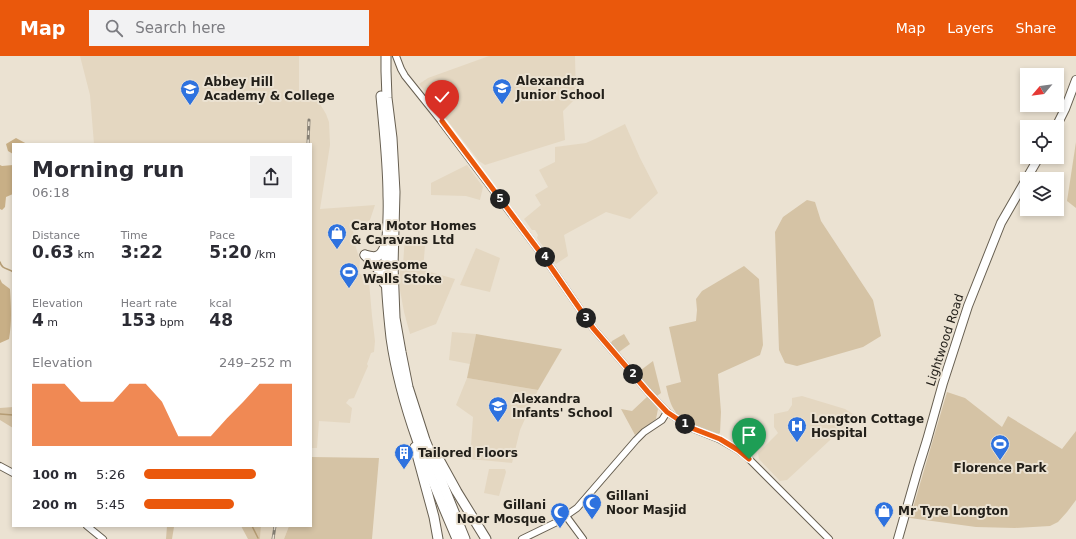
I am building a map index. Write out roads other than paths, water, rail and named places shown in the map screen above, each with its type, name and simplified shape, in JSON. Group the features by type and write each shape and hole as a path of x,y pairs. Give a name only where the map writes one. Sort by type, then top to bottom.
{"highway":[{"path":"380,56 381,90 388,170 388,238 386,256 388,309 404,410 434,517 438,539"},
{"path":"386,56 387,98 396,192 393,266 395,318 408,387 414,406 429,452 465,539"},
{"path":"387,293 378,269 365,255 378,256 383,251 388,238"},
{"path":"398,374 410,419 457,539"},
{"path":"414,406 447,475 486,539"}],"main road":[{"path":"1060,120 1076,80"},
{"name":"Lightwood Road","path":"898,539 928,440 943,383 968,306 1001,223 1035,164"}],"street":[{"path":"396,56 405,76 442,121 514,216 588,321 667,412 689,427 720,439 742,453 829,539"},
{"path":"522,539 557,522 581,505 636,440 644,432 665,417 667,412"},
{"path":"0,466 12,472"},
{"path":"566,516 583,539"},
{"path":"88,527 103,539"}],"waterway":[{"path":"0,262 4,268 12,271"},
{"path":"0,414 12,415"},
{"path":"252,527 258,538"}],"railway":[{"path":"308,143 309,120"},
{"path":"273,539 275,527"}],"place":[{"name":"Alexandra Junior School","path":"502,105"},
{"name":"Abbey Hill Academy & College","path":"190,106"},
{"name":"Cara Motor Homes & Caravans Ltd","path":"337,250"},
{"name":"Awesome Walls Stoke","path":"349,289"},
{"name":"Alexandra Infants' School","path":"498,423"},
{"name":"Longton Cottage Hospital","path":"797,443"},
{"name":"Florence Park","path":"1000,461"},
{"name":"Tailored Floors","path":"404,470"},
{"name":"Gillani Noor Masjid","path":"592,520"},
{"name":"Mr Tyre Longton","path":"884,528"},
{"name":"Gillani Noor Mosque","path":"560,529"}]}
